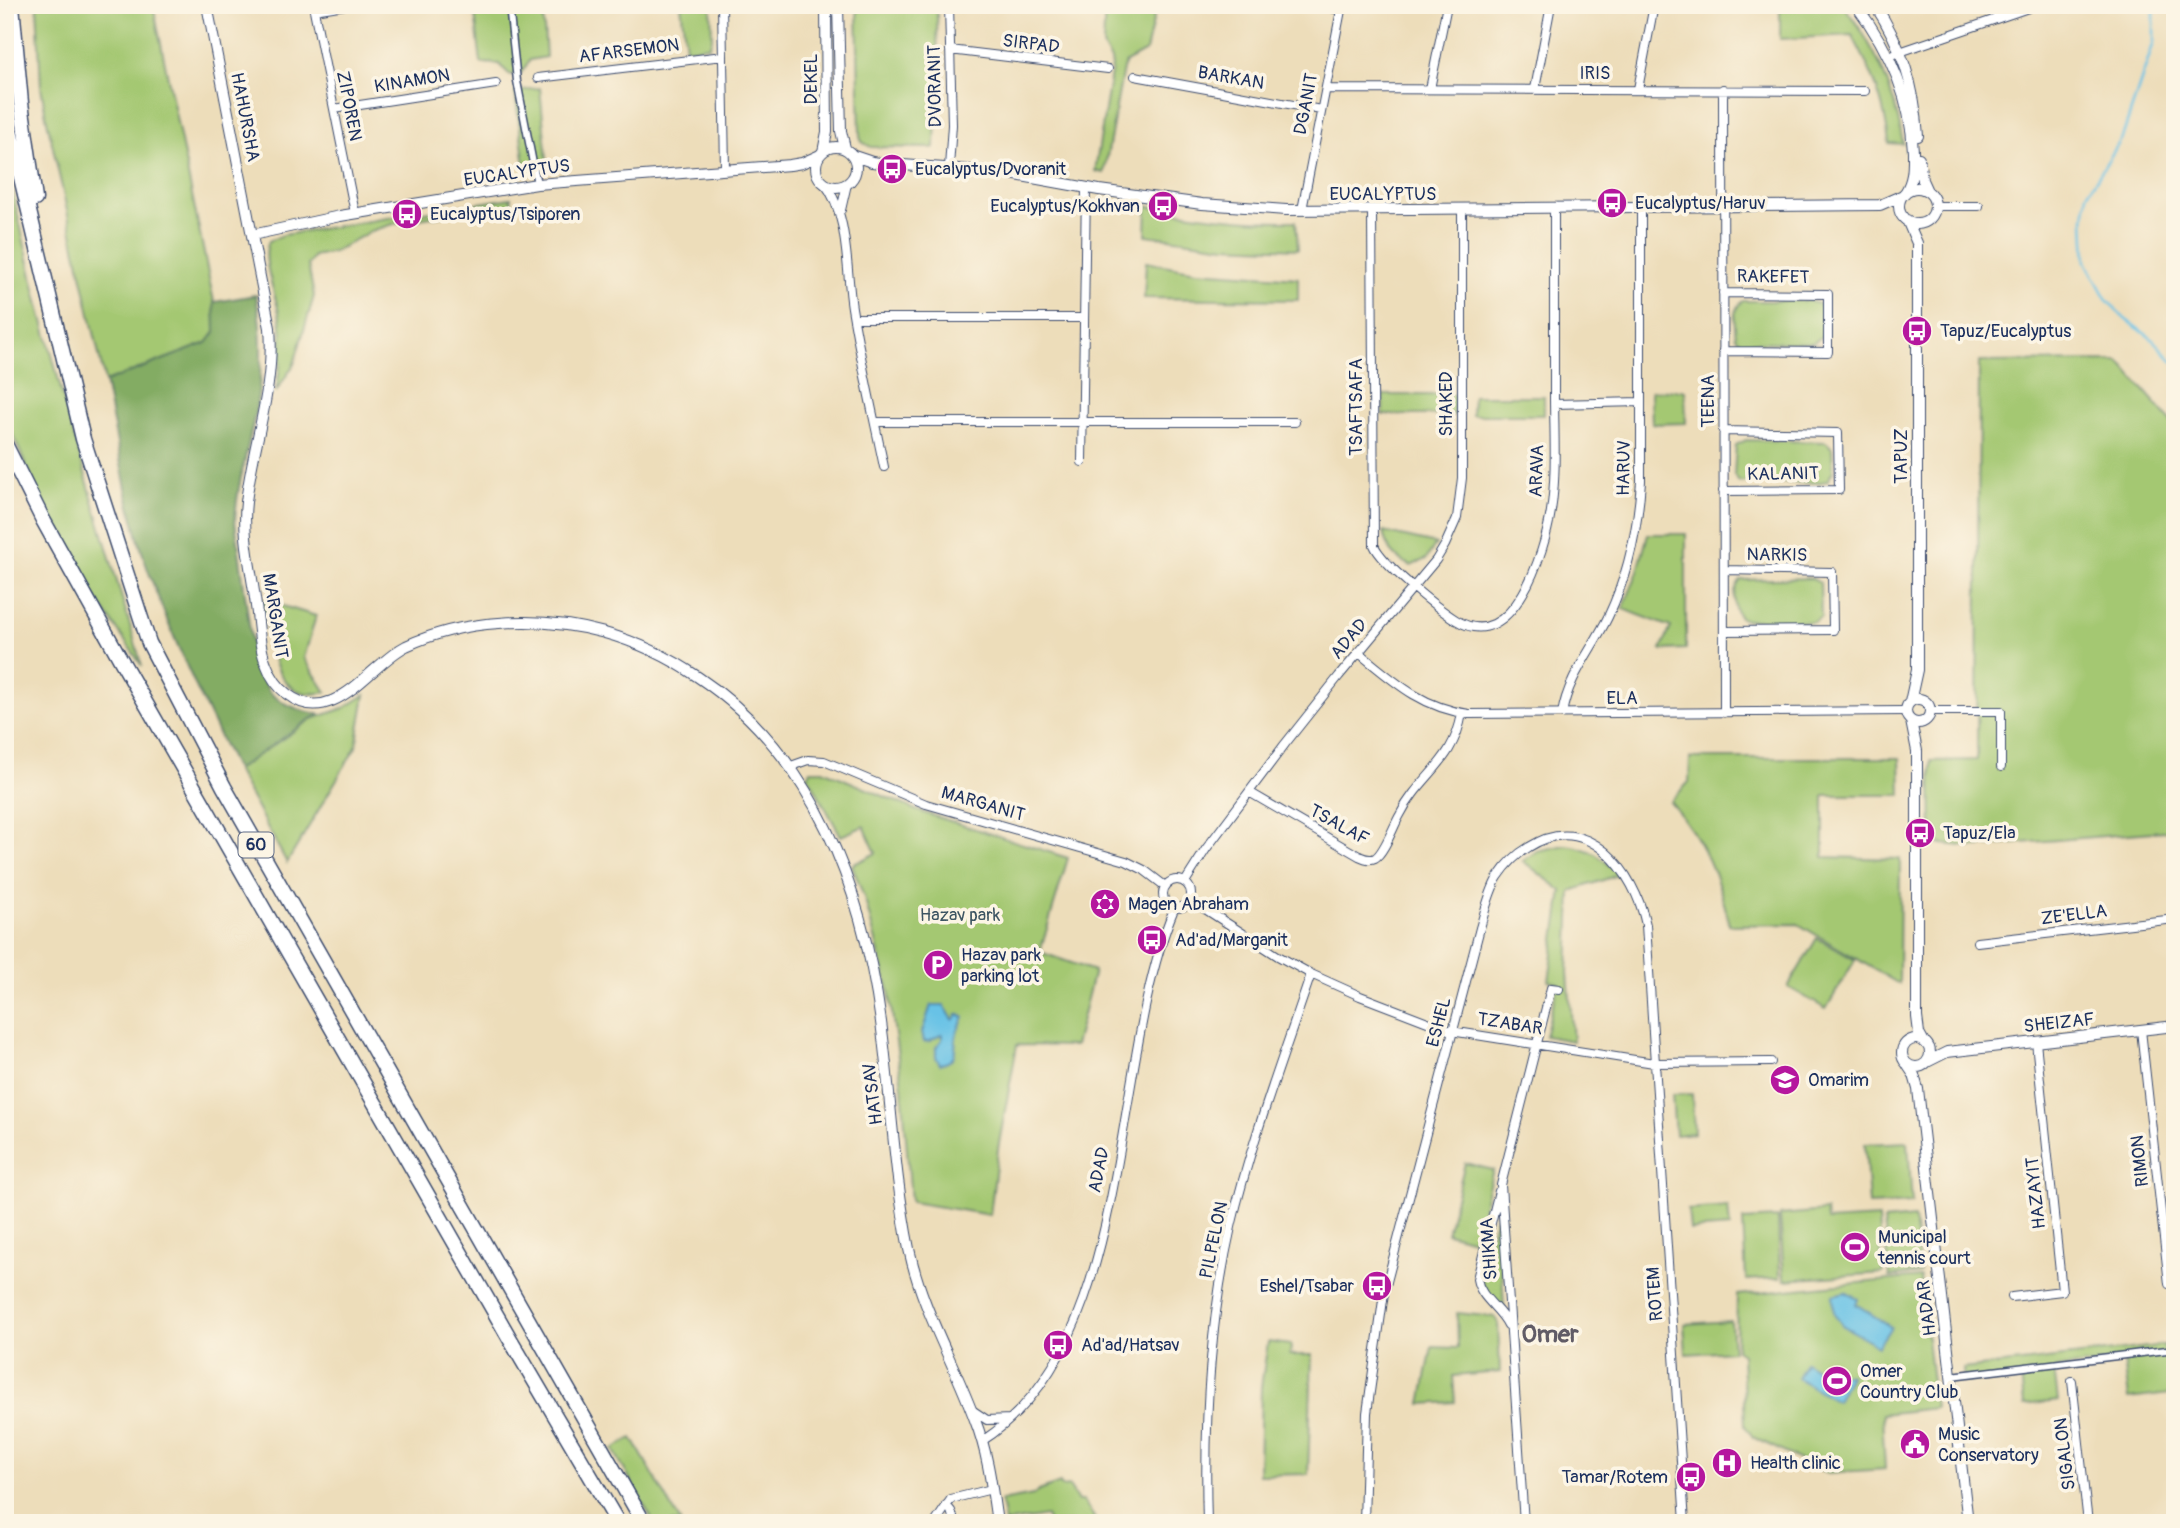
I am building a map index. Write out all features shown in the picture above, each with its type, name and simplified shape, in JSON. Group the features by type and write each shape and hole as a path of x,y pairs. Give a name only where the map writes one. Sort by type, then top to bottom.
{"highway":[{"path":"12,5 26,147 60,342"},
{"name":"60","path":"5,110 83,439 149,643 224,787 644,1523"},
{"name":"60","path":"5,444 43,520 122,662 618,1523"}],"street":[{"name":"HAHURSHA","path":"207,5 252,235"},
{"path":"313,8 345,5"},
{"path":"509,5 517,81 537,184"},
{"path":"722,5 725,169"},
{"name":"DEKEL","path":"821,153 827,132 826,5"},
{"name":"DEKEL","path":"838,5 841,131 845,148"},
{"name":"DVORANIT","path":"949,5 952,125 949,167"},
{"path":"1318,5 1342,7"},
{"path":"1430,89 1447,5"},
{"path":"1535,89 1551,5"},
{"path":"1638,89 1654,5"},
{"path":"1856,5 1888,56 1903,94 1911,132 1913,170 1899,209 1905,219 1917,224 1927,220 1935,206 1919,165 1912,88 1901,51 1875,5"},
{"path":"1993,5 1998,18"},
{"path":"1888,56 2037,5"},
{"name":"DGANIT","path":"1302,210 1342,7"},
{"name":"ZIPOREN","path":"313,8 355,213"},
{"name":"SIRPAD","path":"950,50 1108,69"},
{"name":"AFARSEMON","path":"538,78 723,56"},
{"name":"BARKAN","path":"1135,76 1321,110"},
{"name":"KINAMON","path":"334,109 496,84"},
{"name":"IRIS","path":"1326,89 1865,90"},
{"name":"TEENA","path":"1723,89 1724,713"},
{"path":"841,217 842,197 847,184 855,175 857,163 845,148 833,147 821,153 817,162 817,174 836,199 841,217 854,318 884,467"},
{"name":"EUCALYPTUS","path":"252,235 355,213 537,184 790,165 802,163 821,153"},
{"name":"EUCALYPTUS","path":"854,156 889,164 999,172 1202,204 1302,210 1880,205 1904,194"},
{"name":"EUCALYPTUS","path":"855,175 872,167 889,164"},
{"name":"EUCALYPTUS","path":"790,165 817,174"},
{"path":"824,184 836,187 847,184"},
{"path":"1082,462 1086,187"},
{"path":"1904,194 1914,188 1927,191"},
{"name":"EUCALYPTUS","path":"1880,205 1905,219"},
{"path":"1935,206 1979,206"},
{"name":"HARUV","path":"1562,714 1570,683 1597,638 1618,593 1634,542 1641,481 1641,207"},
{"name":"ARAVA","path":"1415,586 1452,617 1478,628 1495,624 1510,613 1533,573 1549,526 1555,473 1554,208"},
{"name":"TSAFTSAFA","path":"1372,209 1372,537 1380,557 1415,586"},
{"name":"SHAKED","path":"1415,586 1445,545 1460,505 1462,209"},
{"name":"TAPUZ","path":"1905,219 1917,243"},
{"name":"TAPUZ","path":"1908,707 1917,670 1917,243 1927,220"},
{"name":"MARGANIT","path":"252,235 268,316 271,355 264,415 247,493 246,526 263,655 267,668 281,688 303,702 331,702 350,692 381,663 415,643 474,626 529,622 578,626 622,638 663,656 719,692"},
{"name":"RAKEFET","path":"1723,293 1828,294 1828,352 1723,351"},
{"path":"854,318 1084,318"},
{"path":"1554,404 1641,402"},
{"path":"875,422 1295,422"},
{"name":"KALANIT","path":"1723,431 1838,433 1839,467 1839,490 1723,491"},
{"name":"NARKIS","path":"1724,570 1832,572 1833,630 1724,631"},
{"name":"ADAD","path":"1185,882 1203,853 1249,792 1358,652 1415,586"},
{"name":"ELA","path":"1358,652 1396,684 1419,699 1462,713 1724,713 1908,707"},
{"name":"TAPUZ","path":"1917,670 1925,701"},
{"name":"HATSAV","path":"719,692 759,728 791,766 830,836 859,914 876,994 909,1248 924,1302 972,1410 982,1441 997,1523"},
{"path":"1917,751 1908,707 1918,699 1925,701 1928,716 1920,733 1917,751 1917,1012 1917,1026 1930,1054 1926,1063 1918,1068 1908,1066 1901,1056 1917,1012"},
{"path":"1911,721 1918,723 1928,716 2001,711 2001,767"},
{"name":"TSALAF","path":"1249,792 1359,856 1375,858 1383,849 1408,800 1449,752 1458,734 1462,713"},
{"name":"MARGANIT","path":"791,766 804,761 824,761 926,804 1126,861 1166,886"},
{"name":"ESHEL","path":"1364,1523 1367,1413 1377,1330 1396,1242 1486,906 1499,876 1515,857 1538,841 1549,837 1572,836 1594,843 1615,860 1632,883 1641,903 1648,936 1656,1063"},
{"path":"1175,880 1185,882 1191,889 1191,900 1182,908 1174,909 1164,900 1163,891 1175,880"},
{"name":"TZABAR","path":"1191,900 1271,952 1311,974 1360,996 1453,1031 1656,1063 1771,1062"},
{"name":"ADAD","path":"982,1441 1013,1419 1034,1396 1049,1374 1071,1331 1088,1286 1107,1214 1148,993 1174,909"},
{"name":"ZE'ELLA","path":"1977,942 2175,919"},
{"name":"PILPELON","path":"1207,1523 1208,1397 1214,1324 1224,1264 1256,1137 1311,974"},
{"name":"SHIKMA","path":"1524,1523 1501,1185 1551,988 1559,989"},
{"name":"SHEIZAF","path":"1926,1063 1947,1052 2175,1026"},
{"name":"RIMON","path":"2141,1030 2169,1284 2175,1283"},
{"path":"1906,1042 1916,1039 1925,1043"},
{"name":"HAZAYIT","path":"2012,1297 2062,1292 2036,1042"},
{"name":"SHEIZAF","path":"1925,1043 1947,1052"},
{"name":"ROTEM","path":"1656,1063 1685,1523"},
{"name":"HADAR","path":"1918,1089 1926,1063"},
{"name":"HADAR","path":"1908,1066 1914,1074 1918,1089 1967,1523"},
{"path":"1501,1185 1477,1279 1480,1290 1502,1314 1510,1331"},
{"path":"1951,1376 2175,1349"},
{"name":"SIGALON","path":"2073,1381 2088,1523"},
{"path":"972,1410 982,1418 992,1421 1013,1419"},
{"path":"935,1523 946,1505 956,1497 992,1489"},
{"path":"946,1505 955,1523"}],"green space":[{"path":"37,5 153,5 214,302 216,332 207,343 105,382 46,116 41,87"},
{"path":"474,5 528,5 529,13 543,12 546,57 530,60 521,73 510,75 499,64 481,63"},
{"path":"681,5 711,5 712,39 709,46 686,49"},
{"path":"857,5 937,5 938,107 935,147 871,147 862,142"},
{"path":"1105,5 1144,5 1143,12 1155,13 1146,51 1126,62 1123,69 1104,173 1095,171 1112,67 1103,46"},
{"path":"1780,5 1843,5 1865,37 1882,70 1895,106 1903,144 1889,143 1876,87 1852,35 1780,39"},
{"path":"540,88 548,170 526,173 515,91"},
{"path":"5,159 68,416 142,666 91,591 38,493 5,417"},
{"path":"511,198 512,204 400,222 371,231 334,252 314,256 308,265 314,296 294,364 276,392 282,334 268,270 269,241 283,235"},
{"path":"1147,206 1221,218 1296,221 1298,249 1225,246 1146,235"},
{"path":"1146,262 1197,271 1298,278 1298,300 1144,298"},
{"path":"256,295 261,338 260,380 235,521 255,667 270,693 300,710 322,715 311,719 236,770 178,646 148,570 129,500 105,382 207,343 215,332 214,302"},
{"path":"1743,301 1809,301 1820,304 1823,309 1823,336 1812,343 1741,342 1736,337 1735,317 1739,304"},
{"path":"2119,361 2175,426 2175,830 1974,847 1932,843 1931,761 1977,760 1979,362"},
{"path":"1685,390 1686,423 1652,424 1651,391"},
{"path":"1383,395 1455,395 1454,415 1383,415"},
{"path":"1473,396 1544,396 1544,415 1472,415"},
{"path":"1746,440 1826,442 1832,448 1833,471 1827,481 1817,483 1739,482 1734,476 1736,445"},
{"path":"1383,532 1436,544 1426,559 1411,566 1392,552"},
{"path":"1648,534 1686,534 1686,649 1661,650 1671,627 1623,609 1638,571"},
{"path":"1811,578 1820,583 1821,617 1813,622 1746,620 1737,613 1734,596 1741,580"},
{"path":"263,600 316,616 304,658 326,692 308,693 294,688 283,679 271,649"},
{"path":"365,695 356,747 287,863 236,770 312,719 344,708"},
{"path":"1690,758 1900,758 1901,795 1824,795 1824,857 1900,859 1899,984 1798,924 1729,925 1708,859 1670,802 1689,782"},
{"name":"Hazav park","path":"811,770 823,770 918,811 1068,858 1040,952 1094,971 1075,1046 1017,1045 998,1149 990,1215 911,1202 902,1086 889,991 865,900 852,865 876,853 864,826 841,836 808,776"},
{"path":"1565,845 1595,854 1618,875 1571,891 1568,972 1573,1041 1545,1036 1558,983 1549,981 1562,891 1523,861 1537,851"},
{"path":"1817,938 1855,960 1826,1009 1788,987"},
{"path":"1692,1094 1694,1133 1675,1135 1672,1095"},
{"path":"1908,1142 1912,1203 1869,1205 1865,1144"},
{"path":"1465,1163 1493,1170 1474,1240 1447,1233"},
{"path":"1728,1207 1730,1227 1690,1230 1688,1210"},
{"path":"1499,1208 1504,1311 1485,1289 1482,1277 1484,1257"},
{"path":"1826,1211 1827,1221 1879,1218 1883,1273 1784,1280 1780,1215"},
{"path":"1778,1218 1780,1278 1746,1280 1743,1220"},
{"path":"1914,1218 1920,1273 1890,1277 1884,1221"},
{"name":"Omer Country Club","path":"1920,1277 1935,1408 1882,1414 1885,1469 1826,1473 1753,1437 1745,1426 1742,1354 1736,1350 1737,1295"},
{"path":"1457,1313 1495,1317 1498,1321 1500,1372 1453,1376 1455,1402 1421,1404 1432,1347 1458,1348"},
{"path":"1731,1321 1733,1351 1686,1354 1684,1324"},
{"path":"1268,1342 1291,1345 1290,1355 1312,1355 1308,1474 1259,1475 1261,1387"},
{"path":"2164,1345 2170,1394 2129,1399 2124,1360 2054,1369 2058,1401 2024,1405 2021,1376 1964,1382 1963,1369"},
{"path":"632,1438 681,1523 654,1523 613,1449"},
{"path":"1060,1483 1062,1487 1069,1486 1078,1501 1083,1501 1098,1523 1049,1523 1046,1516 1005,1523 1001,1501 1033,1495"}],"water":[{"path":"931,1005 944,1005 953,1020 958,1014 964,1017 956,1038 953,1057 946,1063 940,1064 936,1057 936,1047 942,1040 942,1034 924,1042 922,1032"},
{"path":"1845,1292 1858,1299 1856,1304 1891,1327 1878,1346 1842,1325 1834,1313 1833,1295"},
{"path":"1805,1362 1823,1373 1850,1375 1837,1401 1797,1378"}],"waterway":[{"path":"2154,5 2154,42 2122,138 2087,194 2084,220 2086,262 2107,300 2175,363"}],"place":[{"name":"Eucalyptus/Dvoranit","path":"892,169"},
{"name":"Eucalyptus/Haruv","path":"1612,203"},
{"name":"Eucalyptus/Kokhvan","path":"1163,206"},
{"name":"Eucalyptus/Tsiporen","path":"407,214"},
{"name":"Tapuz/Eucalyptus","path":"1917,331"},
{"name":"Tapuz/Ela","path":"1920,833"},
{"name":"Magen Abraham","path":"1105,904"},
{"name":"Ad'ad/Marganit","path":"1152,940"},
{"name":"Hazav park parking lot","path":"938,965"},
{"name":"Omarim","path":"1785,1080"},
{"name":"Municipal tennis court","path":"1855,1247"},
{"name":"Eshel/Tsabar","path":"1377,1286"},
{"name":"Ad'ad/Hatsav","path":"1058,1345"},
{"name":"Omer Country Club","path":"1837,1381"},
{"name":"Music Conservatory","path":"1915,1444"},
{"name":"Health clinic","path":"1727,1463"},
{"name":"Tamar/Rotem","path":"1691,1477"}],"district":[{"name":"Omer","path":"1550,1334"}]}
